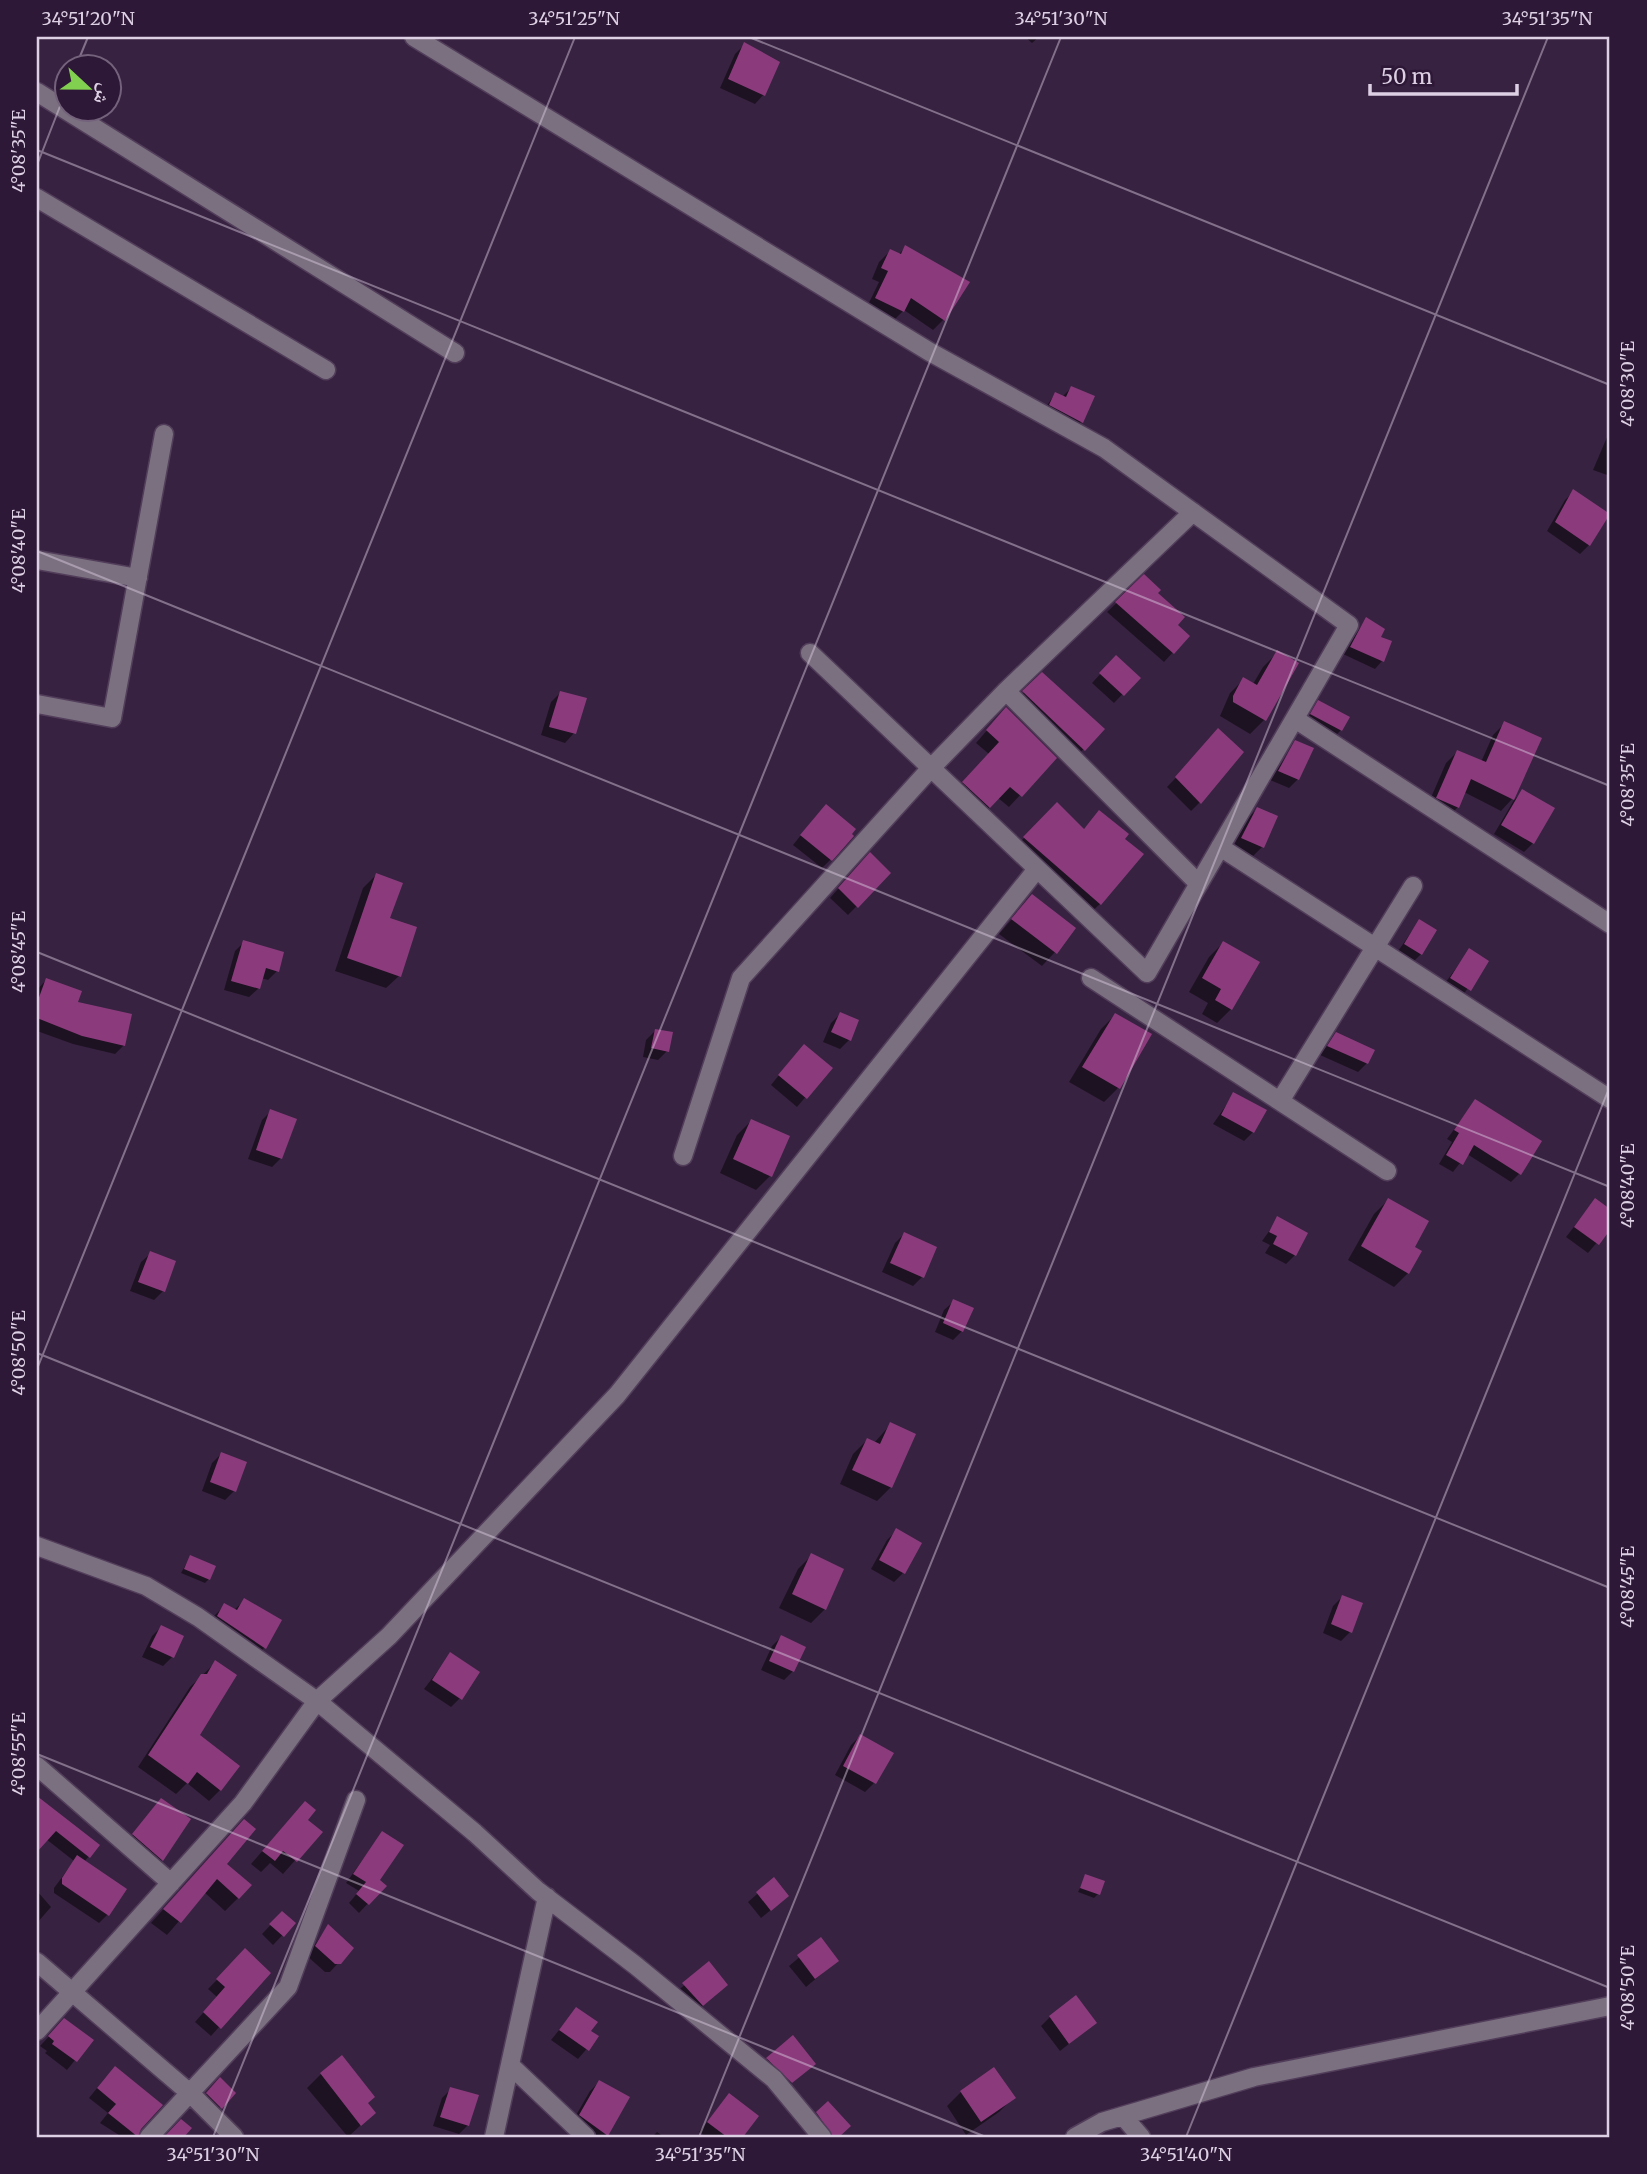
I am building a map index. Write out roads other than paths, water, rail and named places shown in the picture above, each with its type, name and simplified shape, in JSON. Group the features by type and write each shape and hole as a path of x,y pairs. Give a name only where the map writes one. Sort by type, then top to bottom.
{"street":[{"path":"414,37 930,352 1104,448 1349,625 1147,974 810,653"},
{"path":"37,92 455,354"},
{"path":"37,198 326,370"},
{"path":"37,704 112,718 164,434"},
{"path":"683,1156 741,978 931,768 1006,691 1193,512"},
{"path":"37,560 138,578"},
{"path":"1006,691 1199,884"},
{"path":"1295,719 1610,924"},
{"path":"1220,847 1610,1099"},
{"path":"37,2031 243,1803 317,1701 389,1636 617,1395 1037,869"},
{"path":"1280,1101 1413,886"},
{"path":"1091,978 1387,1171"},
{"path":"37,1546 146,1586 198,1618 317,1701 547,1897 774,2079 822,2137"},
{"path":"37,1766 171,1883"},
{"path":"149,2137 288,1987 356,1800"},
{"path":"494,2137 547,1897"},
{"path":"37,1962 191,2094 234,2137"},
{"path":"1075,2137 1101,2122 1254,2077 1610,2006"},
{"path":"510,2065 586,2137"},
{"path":"1123,2116 1141,2137"}]}
